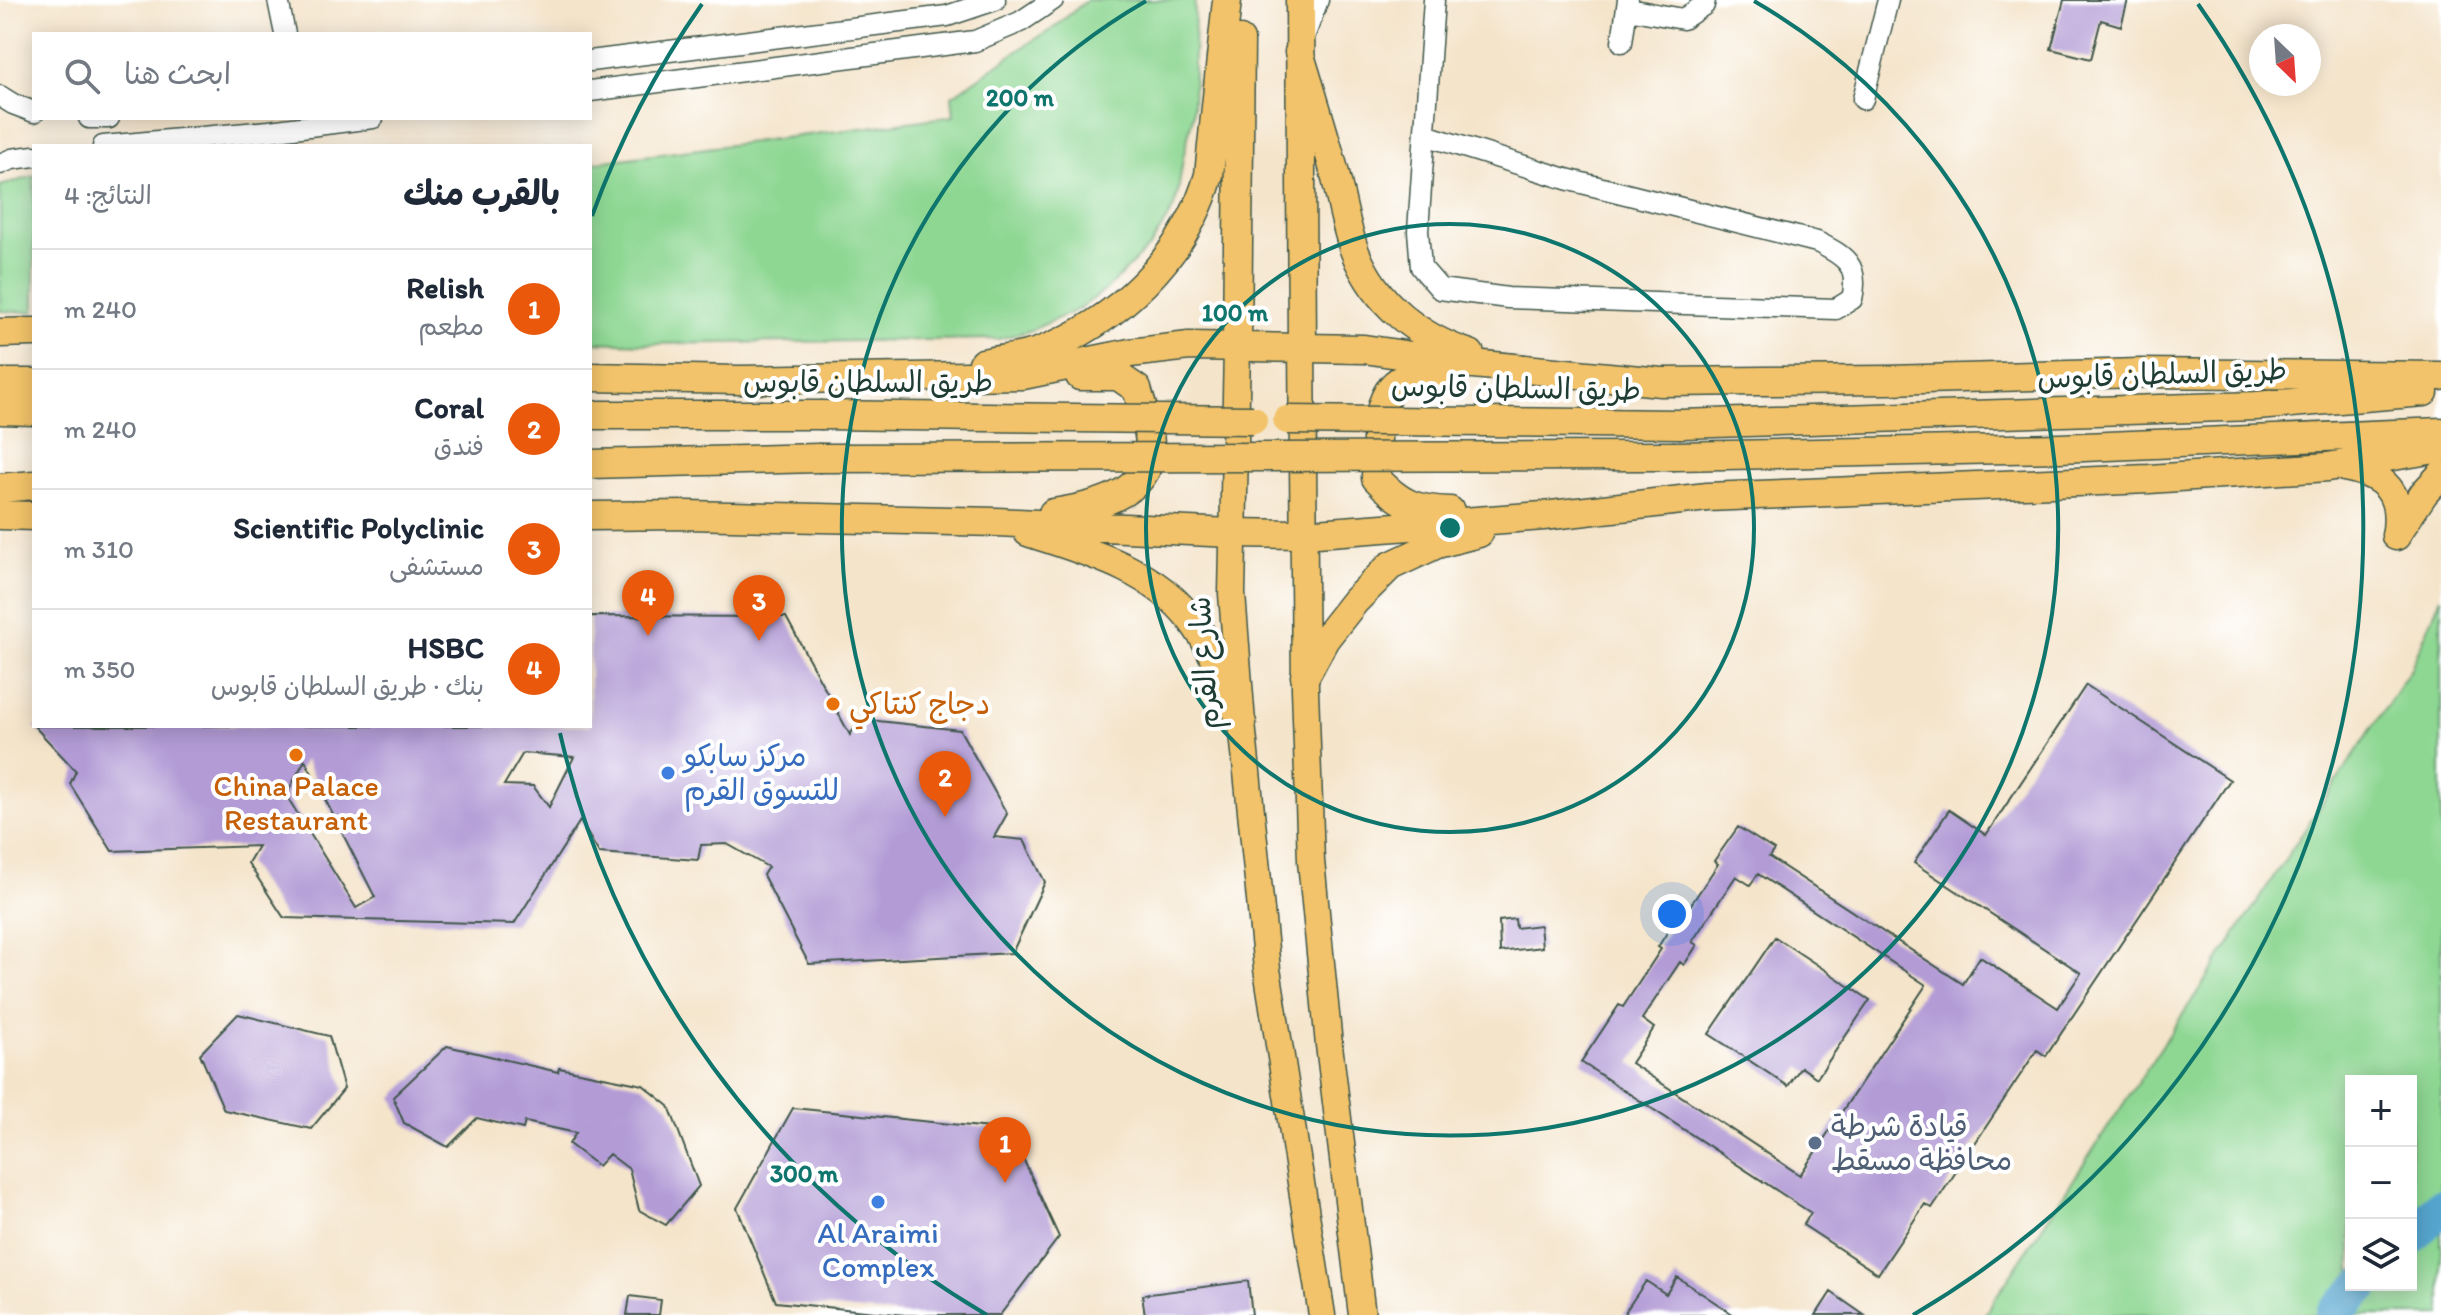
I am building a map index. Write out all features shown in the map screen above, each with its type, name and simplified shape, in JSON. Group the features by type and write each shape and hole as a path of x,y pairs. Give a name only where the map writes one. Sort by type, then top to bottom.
{"highway":[{"path":"739,380 983,363 1035,353 1099,321 1155,272 1177,245 1204,193 1212,153 1227,0"},
{"name":"شارع القرم","path":"1237,347 1240,0"},
{"path":"1300,0 1302,347"},
{"path":"1299,52 1356,254 1379,295 1408,323 1447,347 1529,371"},
{"path":"0,333 32,332"},
{"path":"1023,375 1130,353 1189,346 1364,349 1529,371 1661,382 2140,373 2441,376"},
{"path":"1529,371 1407,377 1398,383 1389,390 1377,423 1376,478 1393,496 1425,510 1543,516"},
{"path":"599,375 739,380 1118,376 1137,389 1151,453 1146,471 1113,500 997,522"},
{"path":"0,383 32,383"},
{"name":"طريق السلطان قابوس","path":"592,415 1681,424 2256,406 2441,390"},
{"path":"0,410 32,411"},
{"path":"592,464 818,458 1675,456 2060,448 2441,432"},
{"path":"592,516 688,515 997,522 1303,534 1543,516 1707,497 2134,480 2335,466 2441,448"},
{"path":"2335,466 2373,474 2383,482 2398,510 2396,536 2424,493 2441,475"},
{"path":"0,488 32,485"},
{"path":"0,515 32,516"},
{"path":"1305,676 1325,639 1355,601 1390,566 1437,544 1543,516"},
{"path":"997,522 1112,560 1153,583 1190,617 1217,662 1242,723"}],"main road":[{"name":"شارع القرم","path":"1237,347 1232,594 1242,723 1267,969 1322,1315"},
{"path":"1302,347 1305,676 1311,861 1329,1045 1362,1315"}],"street":[{"path":"278,0 286,31"},
{"path":"592,61 947,16 995,0"},
{"path":"592,91 975,41 1020,22 1053,0"},
{"path":"1299,52 1318,0"},
{"path":"1425,135 1566,179 1817,242 1838,252 1851,266 1856,281 1852,299 1836,309 1508,298 1440,289 1421,267 1418,231 1434,0"},
{"path":"1622,42 1628,4 1683,19 1704,5 1705,0"},
{"path":"1863,99 1888,0"},
{"path":"0,96 32,111"},
{"path":"125,144 357,120"},
{"path":"0,164 32,156"}],"green space":[{"path":"1087,0 1195,0 1193,116 1173,209 1151,245 1108,288 1079,309 1032,330 999,339 592,342 592,163 954,116 952,96 1051,30"},
{"path":"32,177 32,312 0,311 0,186"},
{"path":"2441,597 2441,1315 1984,1315 2411,669"}],"building":[{"path":"2064,0 2128,0 2121,26 2101,20 2091,59 2051,49"},
{"path":"592,616 786,617 850,735 860,719 960,730 1007,814 994,837 1024,840 1045,882 1012,953 809,964 763,875 768,867 727,844 701,845 698,860 599,853 580,821 514,924 284,918 248,863 258,846 112,851 70,784 76,771 36,728 592,728","holes":["523,753 574,757 549,807 533,786 504,785","305,760 375,897 356,908 286,795"]},
{"path":"2086,685 2230,780 2046,1056 2037,1050 1932,1208 1925,1204 1878,1274 1803,1225 1811,1213 1581,1062 1619,1005 1623,1007 1661,949 1658,947 1670,928 1674,930 1718,864 1714,861 1738,827 1774,850 1769,857 1963,984 1980,957 2058,1008 2081,973 1914,863 1949,810 1986,835","holes":["1758,874 1926,985 1800,1175 1631,1063 1654,1028 1642,1019 1680,962 1684,965 1697,945 1692,942 1736,876 1750,885"]},
{"path":"1515,919 1516,928 1540,925 1542,947 1500,952 1499,921"},
{"path":"1775,937 1870,1000 1817,1078 1801,1067 1788,1086 1709,1034"},
{"path":"238,1014 329,1036 344,1089 311,1129 224,1110 200,1054"},
{"path":"447,1046 558,1072 559,1068 643,1085 669,1106 699,1186 666,1225 639,1210 629,1169 609,1154 598,1166 569,1144 576,1133 525,1122 523,1129 477,1118 448,1147 404,1123 393,1097"},
{"path":"793,1108 1010,1130 1059,1237 1000,1315 905,1315 776,1302 737,1208"},
{"path":"1677,1277 1734,1315 1623,1315 1646,1281 1666,1294"},
{"path":"1248,1281 1252,1315 1145,1315 1142,1295"},
{"path":"1831,1292 1864,1315 1816,1315"},
{"path":"630,1296 661,1300 659,1315 627,1315"}],"waterway":[{"path":"2417,1231 2441,1207"},
{"path":"2333,1315 2357,1291"}],"place":[{"name":"HSBC","path":"648,636"},
{"name":"Scientific Polyclinic","path":"759,641"},
{"name":"دجاج كنتاكي","path":"833,704"},
{"name":"China Palace Restaurant","path":"296,755"},
{"name":"مركز سابكو للتسوق القرم","path":"668,773"},
{"name":"Coral","path":"945,817"},
{"name":"قيادة شرطة محافظة مسقط","path":"1815,1143"},
{"name":"Relish","path":"1005,1183"},
{"name":"Al Araimi Complex","path":"878,1202"}]}
